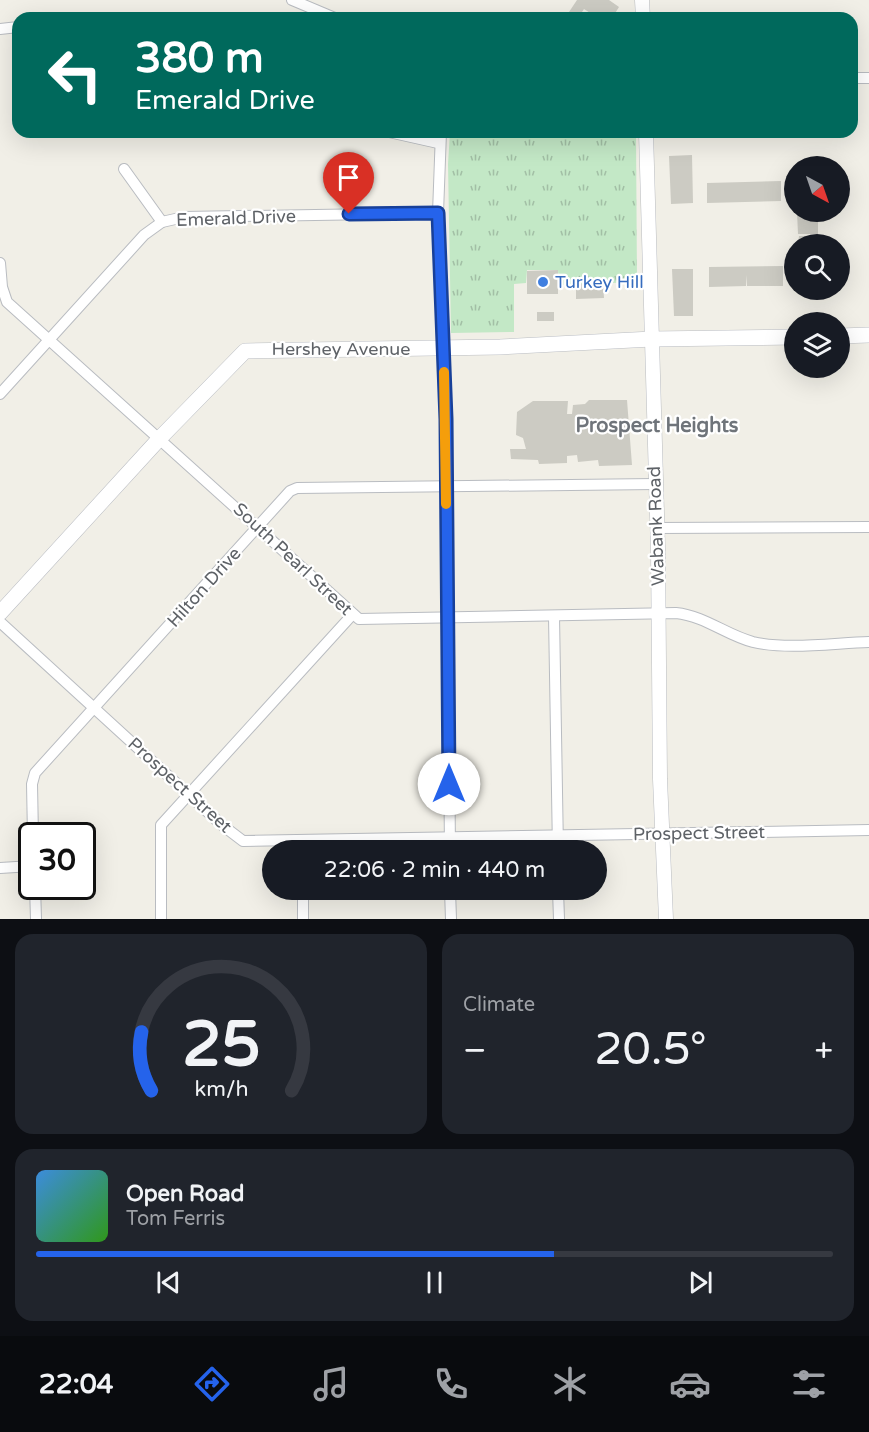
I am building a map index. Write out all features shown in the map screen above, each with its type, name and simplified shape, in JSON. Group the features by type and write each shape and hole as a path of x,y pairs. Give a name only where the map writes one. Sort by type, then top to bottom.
{"main road":[{"path":"850,336 869,335"},
{"name":"Hershey Avenue","path":"0,613 160,438 245,351 443,348 652,339 784,337"}],"street":[{"path":"292,0 321,12"},
{"path":"440,138 438,213 446,487 450,838"},
{"name":"Wabank Road","path":"646,138 659,613 662,834 666,919"},
{"path":"124,169 162,222"},
{"name":"Emerald Drive","path":"0,394 130,249 162,222 184,217 438,213"},
{"name":"South Pearl Street","path":"0,263 2,287 8,302 259,526 352,615 359,619 659,613 697,617 735,636 757,643 869,642"},
{"name":"Hilton Drive","path":"33,822 32,783 35,773 290,491 297,488 655,484"},
{"path":"657,528 869,527"},
{"path":"162,919 160,829 352,615"},
{"path":"554,616 557,840"},
{"name":"Prospect Street","path":"0,622 240,840 262,842"},
{"name":"Prospect Street","path":"413,840 869,830"},
{"path":"0,868 18,867"},
{"path":"35,900 36,919"},
{"path":"303,900 303,919"},
{"path":"450,900 451,919"},
{"path":"558,900 559,919"}],"green space":[{"path":"450,138 636,138 637,282 559,285 558,270 527,270 526,283 514,284 514,332 451,333 448,164"}],"building":[{"path":"577,0 609,0 619,7 616,12 589,12 584,9 582,12 569,12"},
{"path":"692,155 693,203 671,204 669,156"},
{"path":"781,181 781,201 707,203 707,183"},
{"path":"797,222 818,222 818,234 798,234"},
{"path":"783,266 783,286 747,286 746,275 746,286 709,287 709,267"},
{"path":"672,269 693,269 693,316 674,316"},
{"name":"Turkey Hill","path":"558,270 558,294 527,294 527,271"},
{"path":"576,284 603,284 604,298 576,299"},
{"name":"Turkey Hill","path":"537,312 554,312 554,321 537,321"},
{"path":"589,400 627,400 632,465 599,466 598,460 578,462 577,455 567,456 567,463 539,464 538,460 511,459 510,449 526,449 523,438 516,435 517,412 533,401 568,401 567,414 572,414 573,405 585,404"}],"slow traffic":[{"path":"444,372 446,504"}],"place":[{"name":"Turkey Hill","path":"543,282"}],"district":[{"name":"Prospect Heights","path":"657,426"}],"route":[{"path":"349,214 438,213 446,419 449,784"}]}
